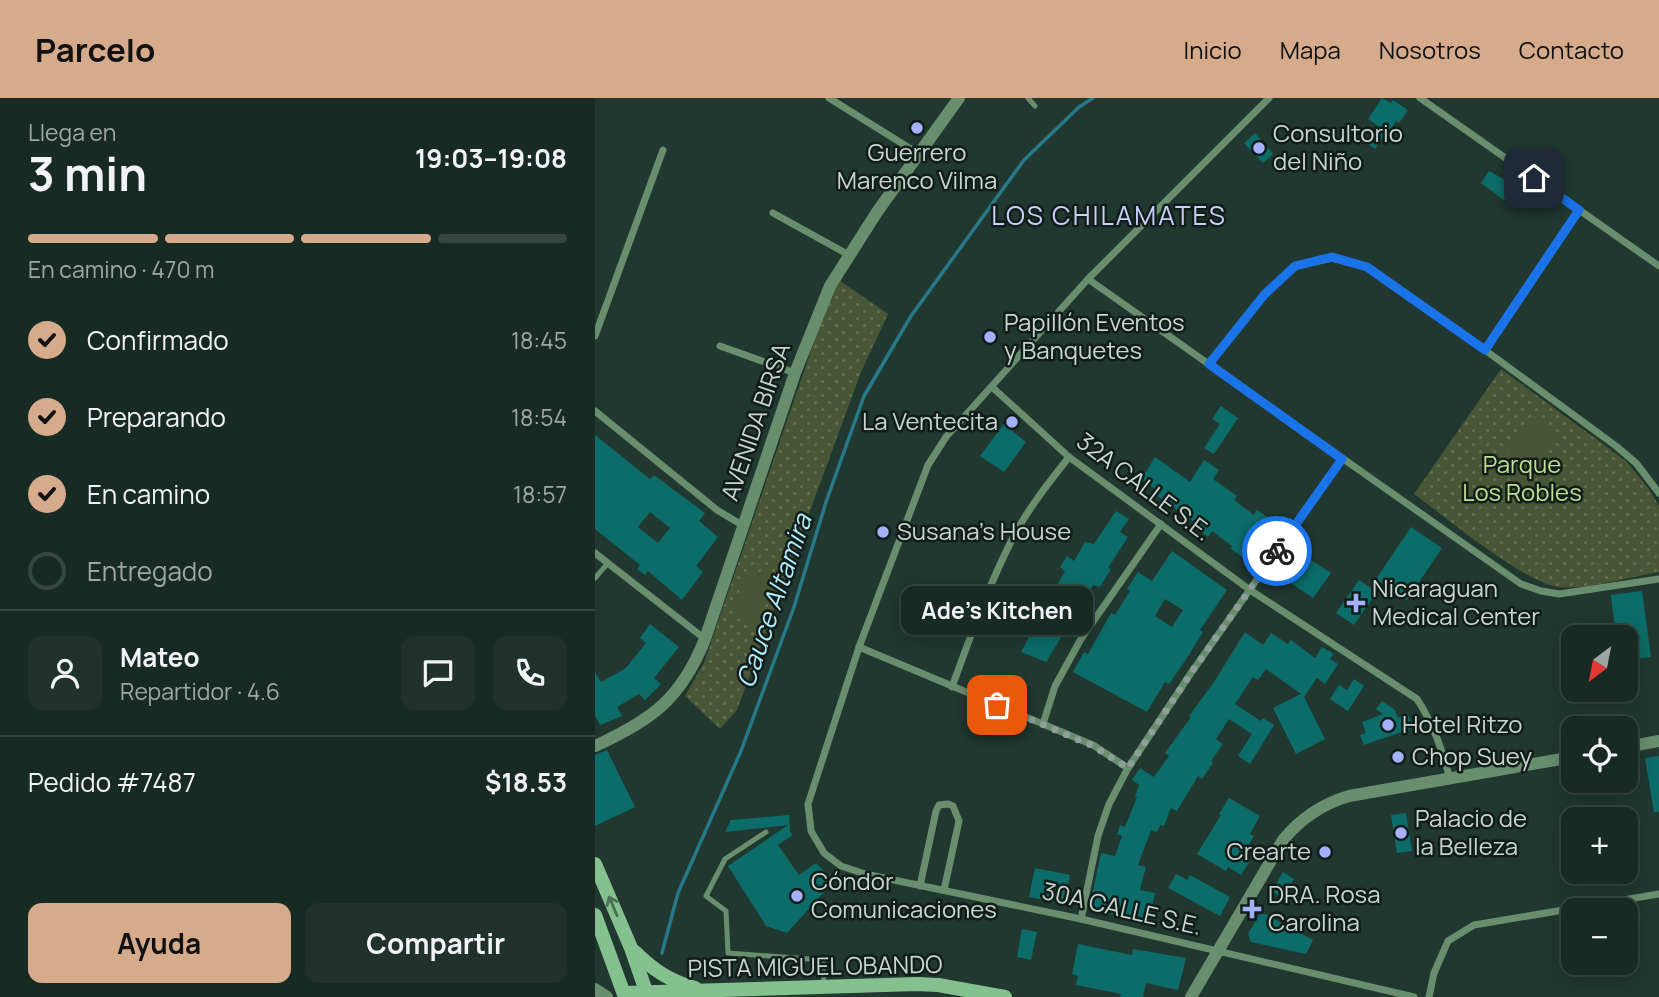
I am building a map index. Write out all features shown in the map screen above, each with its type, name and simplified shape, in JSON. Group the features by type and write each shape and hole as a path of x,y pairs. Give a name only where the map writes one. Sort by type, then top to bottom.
{"main road":[{"path":"595,864 631,948 647,995"},
{"path":"595,915 625,995"},
{"path":"631,948 649,966 663,975 678,983 710,992"},
{"name":"PISTA MIGUEL OBANDO","path":"625,995 939,985 1005,997"}],"street":[{"path":"829,98 919,154"},
{"name":"AVENIDA BIRSA","path":"595,746 626,732 652,715 673,696 688,677 705,639 795,373 829,286 959,98"},
{"path":"1128,768 1093,746 859,647 928,465 946,437 1089,279 1269,98"},
{"path":"1420,98 1659,265"},
{"path":"595,337 663,149"},
{"path":"1485,350 1579,210"},
{"path":"773,213 849,255"},
{"path":"1209,364 1264,295 1295,266 1332,257 1367,267 1485,350 1636,463 1659,493"},
{"path":"1089,279 1512,578 1531,588 1559,594 1659,579"},
{"path":"720,346 795,373"},
{"name":"32A CALLE S.E.","path":"992,387 1069,457 1250,590 1417,699 1435,731 1450,779"},
{"path":"595,411 717,510 742,525"},
{"path":"952,687 987,595 1016,533 1043,490 1069,457"},
{"path":"1081,919 1098,836 1109,804 1128,768 1342,459"},
{"path":"1043,724 1055,686 1081,639 1161,524"},
{"path":"595,553 705,639"},
{"name":"30A CALLE S.E.","path":"859,647 808,804 811,831 824,853 841,866 1414,997"},
{"path":"1638,745 1659,741"},
{"path":"1191,997 1283,840 1296,824 1329,802 1349,796 1561,759"},
{"path":"920,886 936,811 939,805 948,804 953,806 959,821 944,890"},
{"path":"1429,997 1434,973 1448,941 1474,925 1659,894"},
{"path":"595,989 607,997"}],"lane":[{"path":"1028,98 1035,106"},
{"path":"595,578 608,563"},
{"path":"766,832 725,859 706,896 726,911 728,953 823,960 824,987"}],"green space":[{"path":"836,278 888,314 861,372 737,710 720,729 685,696 704,663"},
{"name":"Parque Los Robles","path":"1501,369 1626,461 1649,489 1659,506 1659,572 1582,587 1558,587 1544,583 1506,562 1414,494"},
{"path":"1531,418 1557,437 1523,485 1497,467"},
{"path":"747,569 775,578 759,626 731,616"}],"building":[{"path":"1382,98 1391,103 1393,100 1408,110 1399,123 1396,121 1390,130 1388,129 1375,149 1367,143 1378,126 1368,119"},
{"name":"Consultorio del Niño","path":"1255,133 1273,154 1263,163 1244,143"},
{"path":"1489,171 1514,185 1504,200 1481,183"},
{"path":"1221,406 1238,418 1214,454 1204,448 1220,424 1212,419"},
{"name":"La Ventecita","path":"1004,424 1026,442 1004,472 980,456"},
{"path":"595,435 650,479 654,475 705,513 699,521 718,537 696,566 703,572 682,600 648,571 645,575 637,569 640,565 595,529","holes":["650,512 670,528 658,543 638,527"]},
{"path":"1155,457 1190,482 1204,460 1219,470 1213,479 1237,496 1234,500 1254,515 1257,510 1276,523 1249,562 1212,531 1208,537 1191,524 1193,521 1157,496 1160,492 1141,480"},
{"path":"1116,511 1129,519 1120,532 1128,537 1108,568 1111,569 1100,587 1093,585 1046,662 1021,652 1035,626 1043,631 1052,615 1045,607 1065,571 1060,567 1067,556 1074,561 1085,542 1094,544"},
{"path":"1411,527 1442,548 1407,600 1376,579"},
{"path":"1172,551 1227,590 1200,630 1203,632 1187,658 1169,684 1165,682 1147,712 1073,672 1084,652 1088,654 1111,613 1115,615 1138,572 1152,581","holes":["1165,599 1183,610 1172,627 1155,616"]},
{"path":"1297,551 1331,573 1313,598 1280,576"},
{"name":"Nicaraguan Medical Center","path":"1359,580 1377,592 1354,625 1336,613"},
{"path":"1642,591 1651,657 1638,659 1638,625 1615,625 1611,595"},
{"path":"650,624 679,647 654,678 661,684 645,700 639,694 617,707 622,716 600,725 595,715 595,672 601,682 626,668 646,643 640,638"},
{"path":"1245,632 1263,645 1271,633 1288,644 1291,640 1315,658 1322,647 1334,654 1330,659 1338,664 1325,684 1317,678 1304,697 1325,739 1296,754 1273,708 1301,694 1266,669 1258,680 1253,677 1235,704 1261,721 1263,718 1274,725 1250,764 1238,756 1252,734 1229,719 1216,739 1223,744 1202,779 1198,776 1177,811 1171,808 1164,826 1160,825 1157,832 1151,830 1138,865 1146,867 1140,890 1155,893 1150,919 1089,909 1101,853 1115,856 1122,836 1117,834 1120,825 1125,827 1137,797 1135,796 1139,785 1132,780 1140,768 1154,777 1169,756 1165,753"},
{"path":"1354,679 1364,686 1348,711 1330,699 1339,685 1347,690"},
{"name":"Hotel Ritzo","path":"1382,701 1395,710 1398,718 1408,714 1413,728 1364,745 1360,735 1366,733 1362,722 1383,714 1376,709"},
{"path":"607,750 635,807 595,826 595,755"},
{"path":"1659,756 1659,812 1654,812 1645,758"},
{"path":"1229,798 1260,816 1250,834 1254,836 1242,856 1250,861 1241,875 1228,867 1226,871 1197,854"},
{"name":"Palacio de la Belleza","path":"1406,813 1412,851 1397,853 1391,815"},
{"path":"789,815 790,832 793,835 778,845 799,875 816,863 834,881 787,933 766,926 728,866 788,825 725,832 731,820"},
{"path":"1035,868 1070,875 1064,904 1029,897"},
{"path":"1283,872 1294,879 1282,898 1272,891"},
{"path":"1176,874 1187,880 1190,875 1230,897 1220,916 1168,888"},
{"path":"1261,912 1313,940 1306,954 1251,942 1248,934"},
{"path":"1022,929 1037,932 1031,960 1017,957"},
{"path":"1078,944 1132,955 1133,949 1186,958 1178,990 1146,983 1143,997 1120,997 1121,994 1076,985 1078,976 1072,974"}],"waterway":[{"name":"Cauce Altamira","path":"662,953 678,893 741,751 794,607 826,502 864,396 911,316 1024,160 1079,107 1093,98"}],"way so far":[{"path":"997,705 1093,746 1128,768 1277,551"}],"place":[{"name":"Guerrero Marenco Vilma","path":"917,128"},
{"name":"Consultorio del Niño","path":"1259,148"},
{"name":"Papillón Eventos y Banquetes","path":"990,337"},
{"name":"La Ventecita","path":"1012,422"},
{"name":"Susana's House","path":"883,532"},
{"name":"Nicaraguan Medical Center","path":"1356,603"},
{"name":"Ade's Kitchen","path":"997,705"},
{"name":"Hotel Ritzo","path":"1388,725"},
{"name":"Chop Suey","path":"1398,757"},
{"name":"Palacio de la Belleza","path":"1401,833"},
{"name":"Crearte","path":"1325,852"},
{"name":"Cóndor Comunicaciones","path":"797,896"},
{"name":"DRA. Rosa Carolina","path":"1252,909"}],"district":[{"name":"LOS CHILAMATES","path":"1109,216"}],"route":[{"path":"1277,551 1342,459 1209,364 1264,295 1295,266 1332,257 1367,267 1485,350 1579,210 1534,178"}]}
